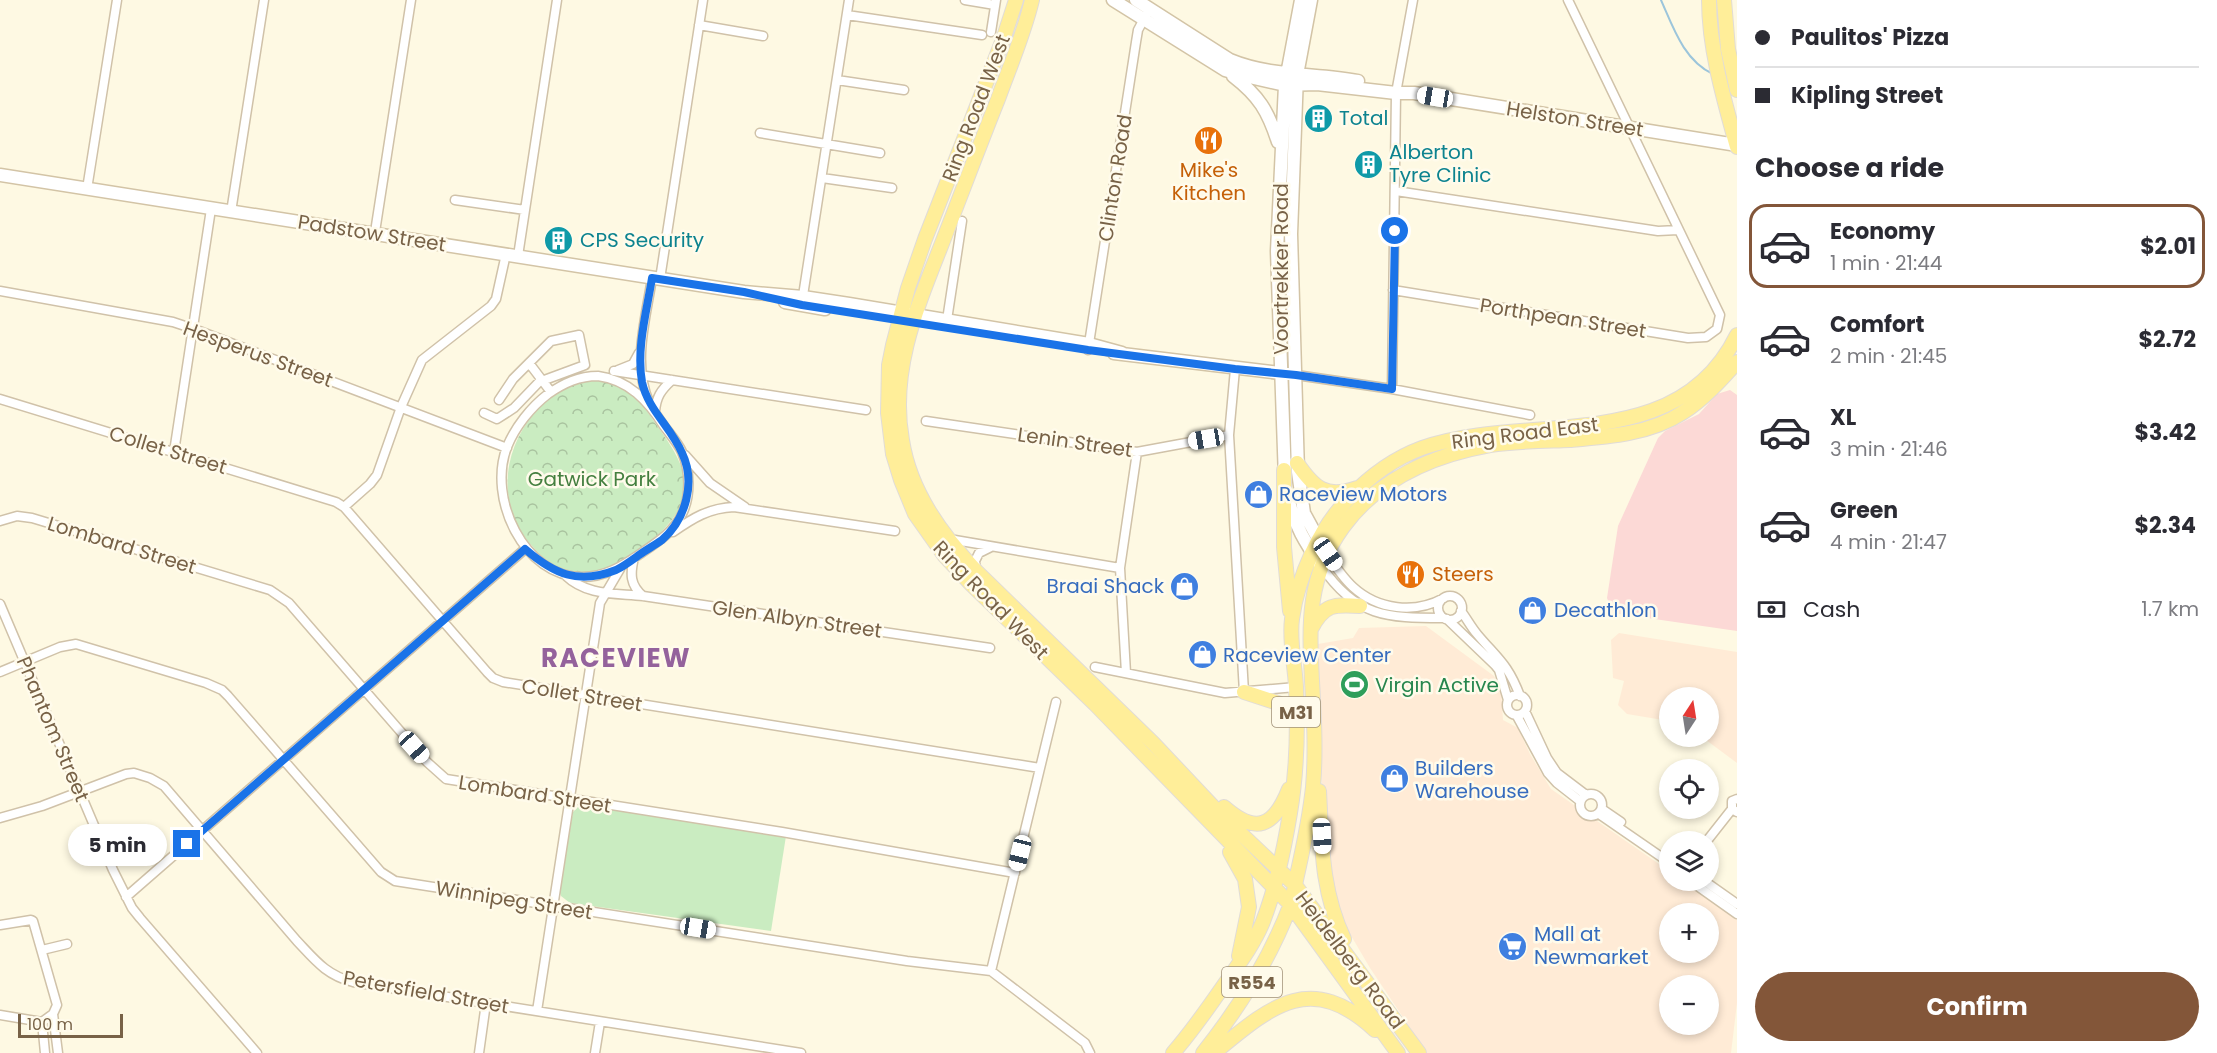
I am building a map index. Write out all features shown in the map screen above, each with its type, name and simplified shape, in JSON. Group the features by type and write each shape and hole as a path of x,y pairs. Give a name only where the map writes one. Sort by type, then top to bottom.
{"main road":[{"name":"Ring Road West","path":"907,317 925,239 1004,37 1016,0"},
{"name":"Ring Road West","path":"1032,0 1004,81 889,366 887,391 893,454 915,514 1153,743 1219,813 1279,869"},
{"path":"1709,0 1714,49 1737,146"},
{"path":"1724,0 1728,49 1737,90"},
{"name":"Ring Road East","path":"1316,547 1334,516 1361,487 1394,462 1422,448 1456,439 1611,437 1655,425 1681,414 1711,391 1734,359 1737,335"},
{"name":"Ring Road East","path":"1325,561 1344,526 1388,483 1430,461 1505,438"},
{"path":"1298,463 1309,481 1324,491 1342,492 1361,487"},
{"path":"1284,470 1284,547 1292,622"},
{"name":"Ring Road West","path":"941,541 971,584 1095,704 1274,887"},
{"name":"M31","path":"1279,869 1290,812 1297,745 1292,622 1300,584 1316,547"},
{"name":"M31","path":"1295,885 1310,813 1313,757 1311,605 1325,561"},
{"path":"1310,631 1319,615 1329,607 1360,606"},
{"path":"1244,692 1278,703 1297,719"},
{"path":"1313,757 1318,787 1326,890 1336,923 1352,961"},
{"path":"1183,776 1203,789 1235,817 1250,823 1261,824 1279,812 1294,776"},
{"path":"1208,822 1238,864 1245,879 1249,907 1238,964"},
{"name":"Heidelberg Road","path":"1279,869 1295,885 1419,1053"},
{"name":"R554","path":"1173,1053 1200,1021 1261,926 1279,869"},
{"name":"R554","path":"1203,1053 1219,1033 1260,968 1290,904 1295,885"},
{"name":"Heidelberg Road","path":"1274,887 1290,904 1395,1049"},
{"path":"1214,1053 1272,1008 1288,1002 1308,999 1331,1002 1348,1008 1395,1049"}],"street":[{"path":"87,189 117,0"},
{"path":"231,212 264,0"},
{"path":"375,232 411,0"},
{"path":"344,507 377,475 401,407 417,369 427,355 491,306 496,299 525,210 557,0"},
{"path":"703,0 656,278 641,348 641,374 654,410 682,452 710,483 747,508"},
{"path":"802,301 849,0"},
{"path":"965,0 996,2 991,32"},
{"name":"Helston Street","path":"1113,0 1146,14 1230,60 1291,80"},
{"name":"Helston Street","path":"1136,0 1146,14 1225,69 1245,76 1396,90 1737,146"},
{"name":"Voortrekker Road","path":"1301,0 1282,154 1276,251 1284,470 1291,510 1301,537 1316,547"},
{"name":"Voortrekker Road","path":"1311,0 1291,80 1291,234 1298,463 1304,513 1316,547 1325,561"},
{"path":"1392,389 1396,90 1413,0"},
{"path":"1396,191 1658,231 1678,230 1568,0"},
{"name":"Clinton Road","path":"1089,347 1138,30 1146,14"},
{"path":"847,15 982,35"},
{"path":"699,25 763,36"},
{"path":"1225,69 1252,91 1262,104 1273,125 1282,154"},
{"path":"837,80 904,90"},
{"path":"760,133 880,153"},
{"name":"Padstow Street","path":"0,175 211,210 375,232 1089,347"},
{"path":"822,178 892,188"},
{"path":"455,200 525,210"},
{"path":"174,452 211,210"},
{"path":"947,320 962,221"},
{"name":"Porthpean Street","path":"1393,290 1700,339 1717,329 1720,315 1678,230"},
{"name":"Hesperus Street","path":"0,291 162,320 194,328 507,448"},
{"name":"Padstow Street","path":"907,317 947,320 1122,353 1392,389 1530,415"},
{"path":"484,413 497,419 514,408 542,381 585,365 579,335 551,341 513,379 499,400"},
{"path":"641,348 633,364 614,371 579,378 551,392 521,422 507,448 502,471 503,499 525,549 542,563 564,575 581,577 600,575 620,568 706,511 718,508 747,508 895,531"},
{"path":"529,363 551,392"},
{"path":"1235,369 1229,435 1244,692"},
{"path":"614,371 866,410"},
{"path":"579,378 612,378 633,389 654,410"},
{"path":"654,410 659,393 672,380"},
{"name":"Collet Street","path":"0,399 328,498 344,507 441,621 493,678 503,682 1040,768"},
{"name":"Lenin Street","path":"926,421 1137,452 1229,435"},
{"path":"662,539 682,515 685,507 688,481 682,452"},
{"path":"1126,673 1120,568 1137,452"},
{"name":"Lombard Street","path":"0,521 17,516 32,518 270,590 289,603 427,762 446,779 782,832 1015,873"},
{"path":"941,541 1120,568"},
{"path":"977,572 975,561 979,553 992,547"},
{"path":"126,897 525,549"},
{"path":"634,558 630,574 643,596"},
{"path":"1325,561 1353,587 1380,603 1403,608 1420,607 1449,596 1456,598 1461,603 1461,611 1476,633 1496,653 1507,669 1520,696 1526,702 1521,713 1548,773 1557,783 1583,798 1595,794 1600,797 1603,803 1600,811 1593,816 1585,814 1581,810 1583,798"},
{"path":"1325,561 1338,589 1360,606 1375,613 1454,619 1461,611"},
{"path":"537,1011 600,603 603,594 620,568"},
{"name":"Glen Albyn Street","path":"564,575 585,590 603,594 643,596 990,648"},
{"path":"1444,598 1438,608 1445,618 1499,670 1508,700 1509,712 1521,713"},
{"name":"Phantom Street","path":"0,604 126,897 140,918 257,1053"},
{"name":"Winnipeg Street","path":"0,672 60,647 76,644 214,686 228,696 388,877 404,883 907,961 992,971"},
{"path":"1095,667 1214,692 1244,692 1296,687"},
{"path":"1508,700 1513,696 1520,696"},
{"path":"1056,702 992,971 1085,1043 1090,1053"},
{"name":"Petersfield Street","path":"0,818 24,813 123,774 134,773 164,786 297,941 331,975 353,982 801,1053"},
{"path":"1716,831 1734,811 1731,803 1737,799"},
{"path":"1600,811 1659,850"},
{"path":"1600,811 1659,855"},
{"path":"1705,891 1737,914"},
{"path":"1718,891 1737,904"},
{"path":"0,925 32,920 57,1005 53,1014 42,1022 0,1014"},
{"path":"42,950 68,944"},
{"path":"479,1053 486,1003"},
{"path":"53,1014 58,1053"},
{"path":"42,1022 45,1053"},
{"path":"594,1053 600,1022"}],"shaded area":[{"path":"1730,390 1737,395 1737,631 1613,613 1607,598 1618,526 1658,438 1665,431 1699,414 1717,394"},
{"path":"1426,626 1494,676 1501,689 1503,720 1518,728 1530,754 1551,789 1659,864 1659,891 1696,891 1713,903 1659,903 1659,963 1719,963 1719,907 1737,920 1737,1003 1731,1053 1427,1053 1370,968 1336,910 1325,856 1317,686 1318,644 1353,638 1359,628"},
{"path":"1619,633 1737,652 1737,763 1715,747 1719,747 1719,687 1659,687 1659,719 1627,714 1618,705 1624,681 1613,678 1611,640"}],"green space":[{"name":"Gatwick Park","path":"597,379 625,388 644,407 674,451 684,477 685,490 682,503 674,516 646,545 626,559 605,569 576,573 549,562 533,547 521,530 512,513 508,494 508,475 511,456 518,438 542,405 567,386"},
{"path":"581,804 786,836 771,931 570,903 561,896 559,890 573,812"}],"waterway":[{"path":"1661,0 1687,52 1694,61 1713,74"}],"place":[{"name":"Total","path":"1318,118"},
{"name":"Mike's Kitchen","path":"1209,140"},
{"name":"Alberton Tyre Clinic","path":"1368,164"},
{"name":"CPS Security","path":"559,240"},
{"name":"Raceview Motors","path":"1258,494"},
{"name":"Steers","path":"1411,574"},
{"name":"Braai Shack","path":"1185,586"},
{"name":"Decathlon","path":"1533,610"},
{"name":"Raceview Center","path":"1202,655"},
{"name":"Virgin Active","path":"1354,685"},
{"name":"Builders Warehouse","path":"1394,779"},
{"name":"Mall at Newmarket","path":"1513,946"}],"district":[{"name":"RACEVIEW","path":"616,658"}],"route":[{"path":"187,844 525,549 542,563 564,575 581,577 600,575 620,568 662,539 673,527 685,507 688,472 682,452 652,408 641,374 641,348 652,278 744,292 802,305 1106,353 1122,353 1392,389 1395,231"}]}
